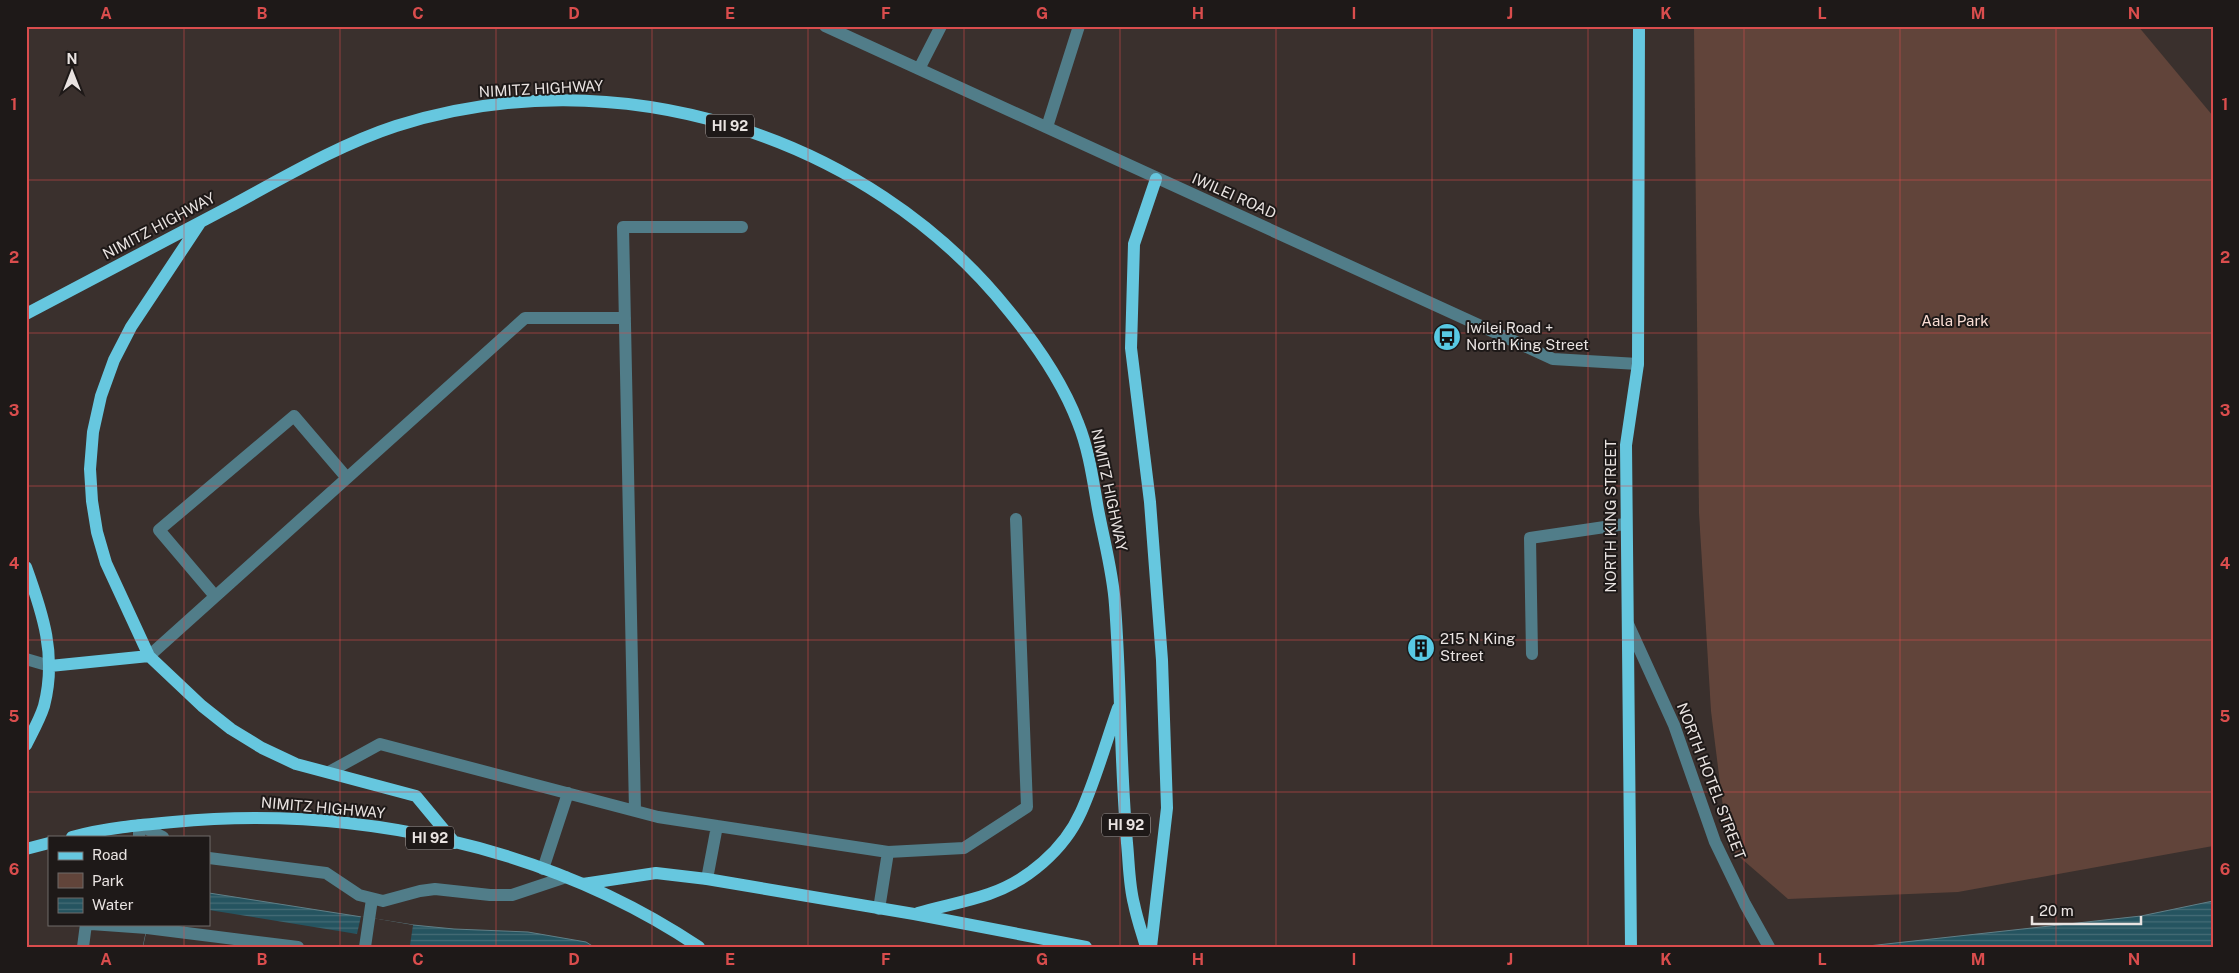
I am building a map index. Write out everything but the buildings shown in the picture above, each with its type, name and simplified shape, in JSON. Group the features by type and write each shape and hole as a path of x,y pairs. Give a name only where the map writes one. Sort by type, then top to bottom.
{"main road":[{"name":"NORTH KING STREET","path":"1631,947 1628,624 1625,524 1626,445 1638,364 1639,26"},
{"name":"NIMITZ HIGHWAY","path":"26,314 289,175 393,127 446,112 502,104 558,101 612,102 668,109 774,140 825,162 873,188 917,219 957,253 993,291 1021,326 1054,376 1079,424 1092,478 1114,598 1121,701 1123,798 1133,902 1146,947"},
{"path":"1151,947 1167,808 1162,660 1150,502 1131,348 1134,244 1156,179"},
{"path":"202,221 131,327 114,360 101,396 93,432 90,469 92,501 97,532 109,570 149,656 202,706 231,729 262,748 296,764 416,796 455,843"},
{"path":"26,567 43,614 50,666 44,707 26,745"},
{"path":"50,666 149,656"},
{"path":"914,914 989,894 1033,870 1052,853 1068,834 1081,813 1121,701"},
{"name":"NIMITZ HIGHWAY","path":"83,836 139,831 208,819 261,818 321,821 389,829 455,843 566,877 634,908 698,947"},
{"path":"26,849 48,843"},
{"path":"584,884 656,872 707,878 914,914 1086,947"}],"street":[{"name":"IWILEI ROAD","path":"825,26 1156,179 1554,358 1638,364"},
{"path":"919,69 941,26"},
{"path":"1047,127 1079,26"},
{"path":"635,811 623,227 742,227"},
{"path":"149,656 524,318 625,318"},
{"path":"215,596 159,530 294,416 347,478"},
{"path":"329,772 380,744 658,817 888,852 964,848 1027,807 1016,519"},
{"path":"1532,654 1530,538 1625,524"},
{"name":"NORTH HOTEL STREET","path":"1628,624 1674,725 1715,842 1745,904 1769,947"},
{"path":"26,659 50,666"},
{"path":"543,869 568,793"},
{"path":"707,878 717,826"},
{"path":"139,831 159,836"},
{"path":"879,909 888,852"},
{"path":"210,858 326,873 359,895 372,899 393,900 420,891 435,889 490,895 512,895 566,877"},
{"path":"365,947 372,899"},
{"path":"83,947 86,926"},
{"path":"137,926 298,947"}],"green space":[{"name":"Aala Park","path":"1694,26 2138,26 2213,116 2213,846 1958,892 1788,899 1728,847 1711,711 1699,513"}],"water":[{"path":"210,893 413,925 454,929 528,932 586,942 594,947 143,947 148,926 210,926"},
{"path":"2213,901 2213,947 1859,947 2141,916"}],"pier":[{"path":"210,910 357,934 361,916 413,925 411,947 143,947 148,926 210,926"}],"place":[{"name":"Iwilei Road + North King Street","path":"1447,337"},
{"name":"215 N King Street","path":"1421,648"}]}
